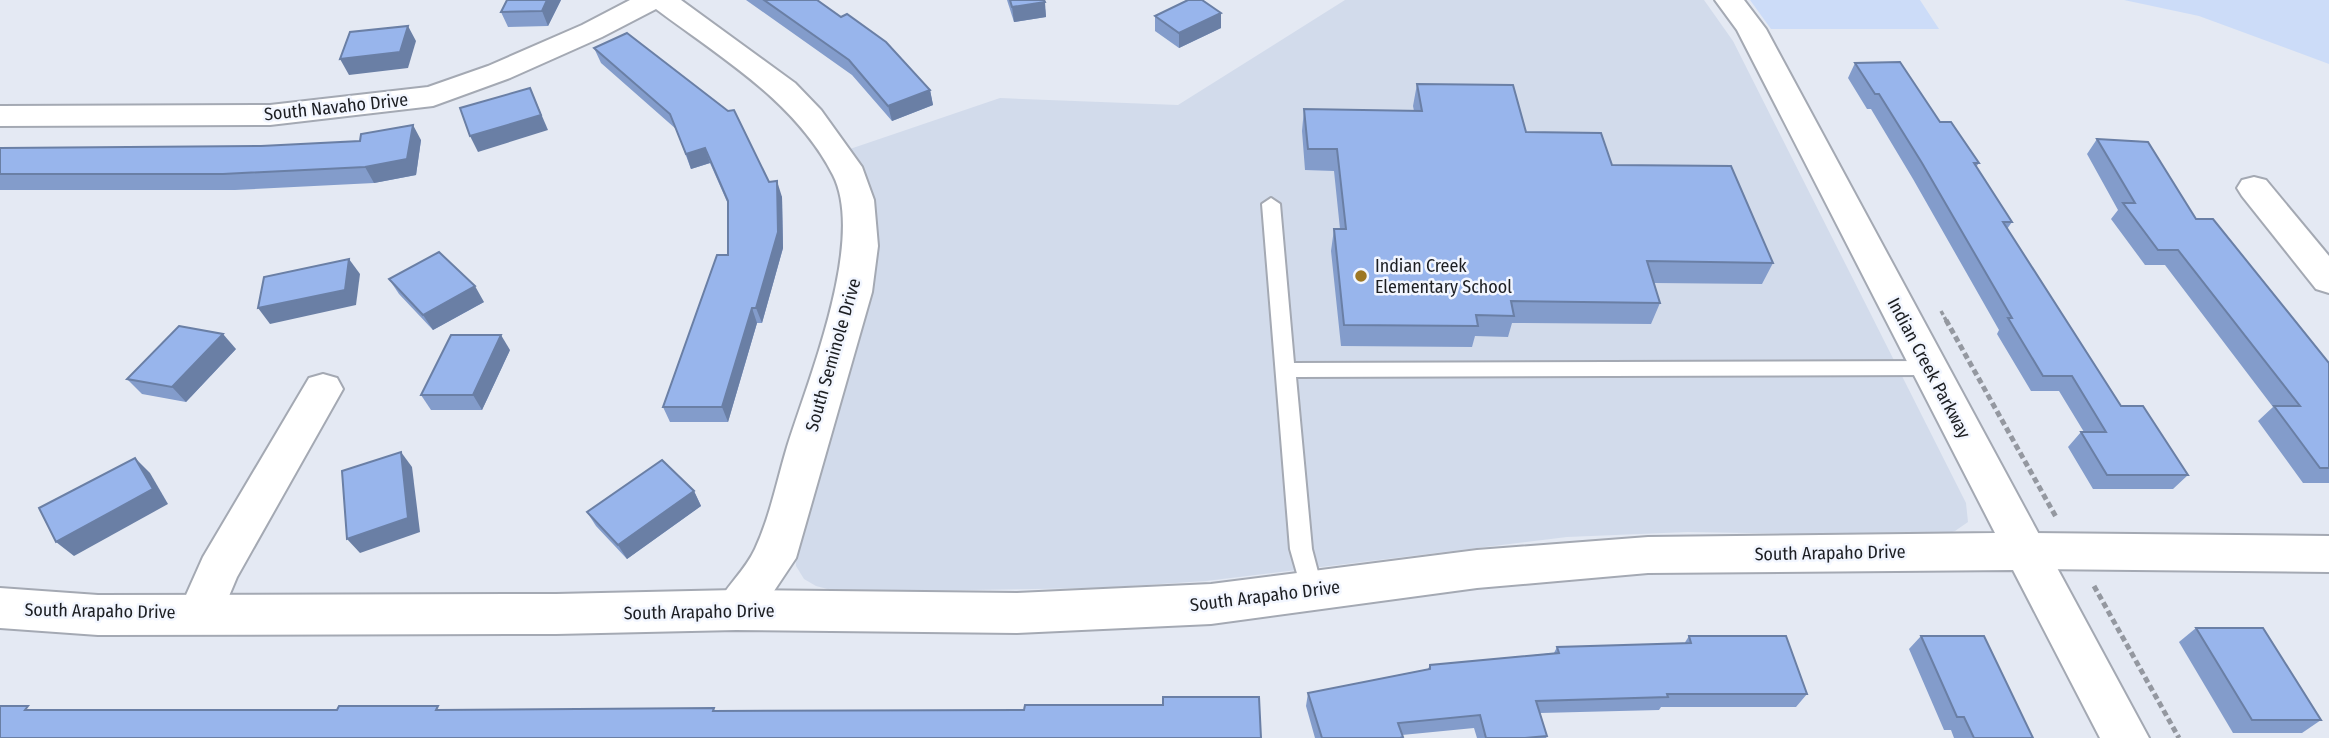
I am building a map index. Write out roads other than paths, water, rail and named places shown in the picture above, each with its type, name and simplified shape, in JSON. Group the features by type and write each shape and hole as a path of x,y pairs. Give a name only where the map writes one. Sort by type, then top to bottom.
{"street":[{"name":"South Navaho Drive","path":"0,116 270,115 433,96 499,72 592,31 652,0"},
{"name":"South Seminole Drive","path":"662,0 784,90 810,117 850,175 857,200 860,246 854,292 774,558 736,610"},
{"name":"Indian Creek Parkway","path":"1729,0 1751,29 2125,738"},
{"path":"2254,188 2329,280"},
{"name":"South Arapaho Drive","path":"200,612 218,570 323,389"},
{"name":"South Arapaho Drive","path":"0,608 99,615 200,612 556,614 736,610 1017,613 1211,604 1476,569 1648,555 2026,551 2329,554"}],"lane":[{"path":"1271,204 1301,549 1312,591"},
{"path":"1286,370 1929,368"}],"place":[{"name":"Indian Creek Elementary School","path":"1361,276"}]}
